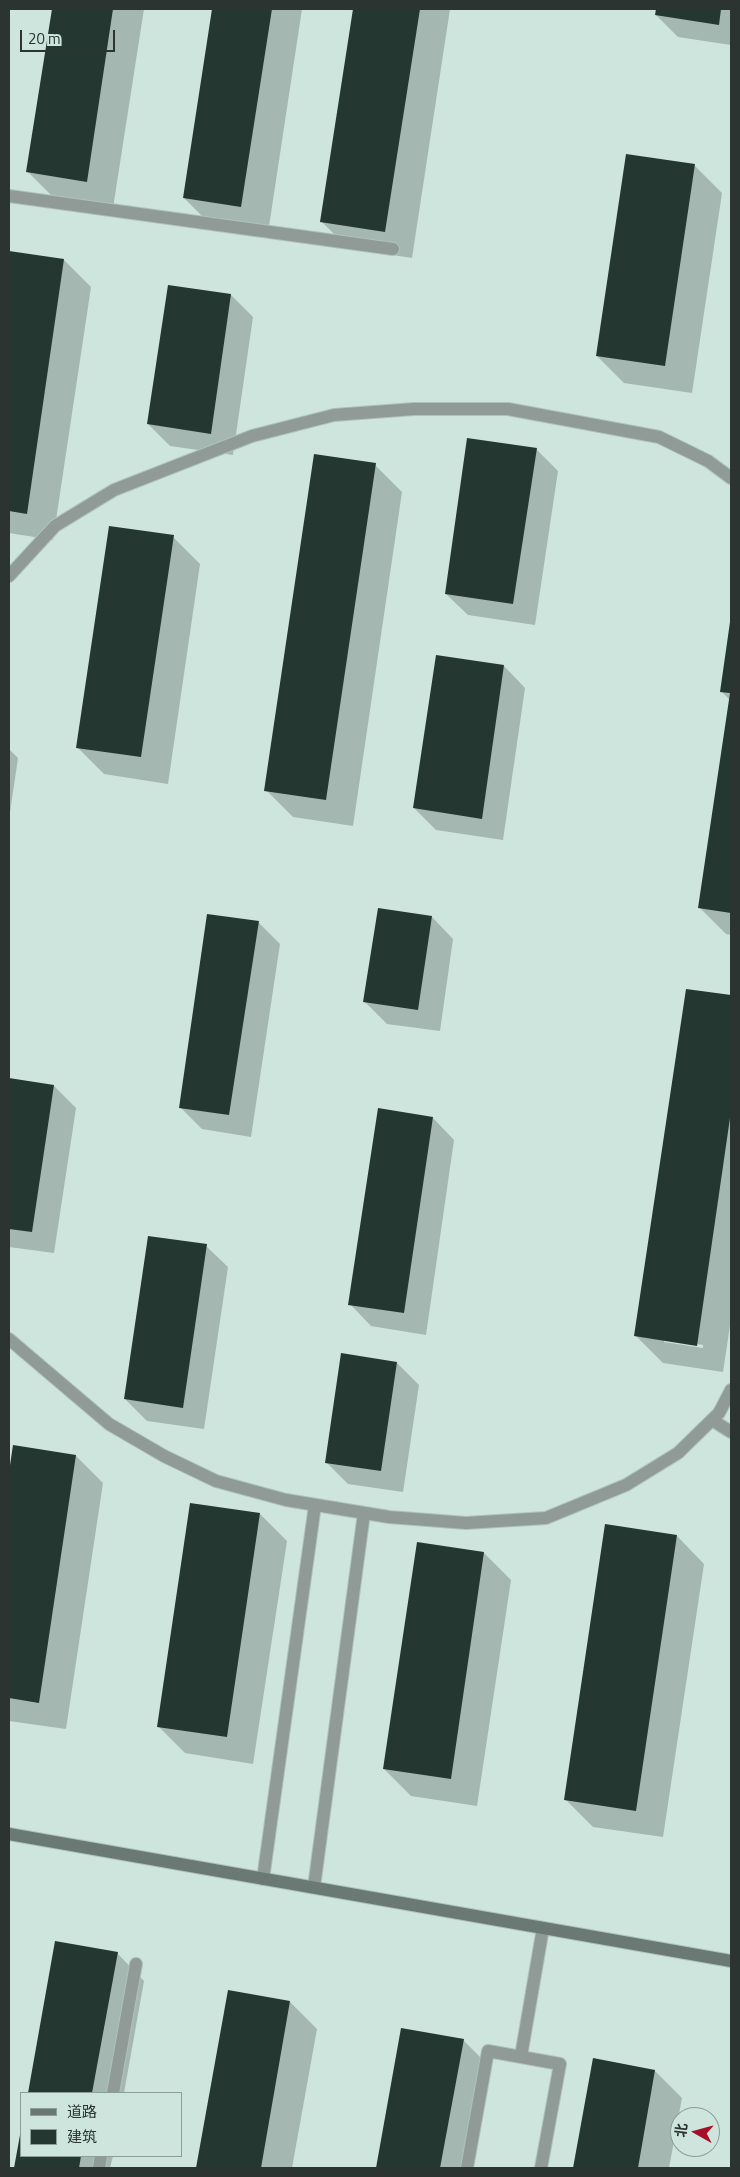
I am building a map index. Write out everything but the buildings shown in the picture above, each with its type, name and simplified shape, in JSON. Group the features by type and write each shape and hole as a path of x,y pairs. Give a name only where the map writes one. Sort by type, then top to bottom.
{"street":[{"path":"9,1834 731,1961"}],"lane":[{"path":"9,196 393,249"},
{"path":"9,576 55,526 114,490 252,436 334,415 414,409 508,409 659,437 708,461 731,478"},
{"path":"9,1339 109,1424 164,1456 216,1481 286,1500 315,1505 364,1513 466,1523 546,1518 626,1485 678,1453 719,1413 731,1390"},
{"path":"712,1420 731,1432"},
{"path":"263,1878 315,1505"},
{"path":"314,1887 364,1513"},
{"path":"521,2056 544,1928"},
{"path":"113,2092 136,1964"},
{"path":"467,2168 488,2051 560,2064 541,2168"}]}
